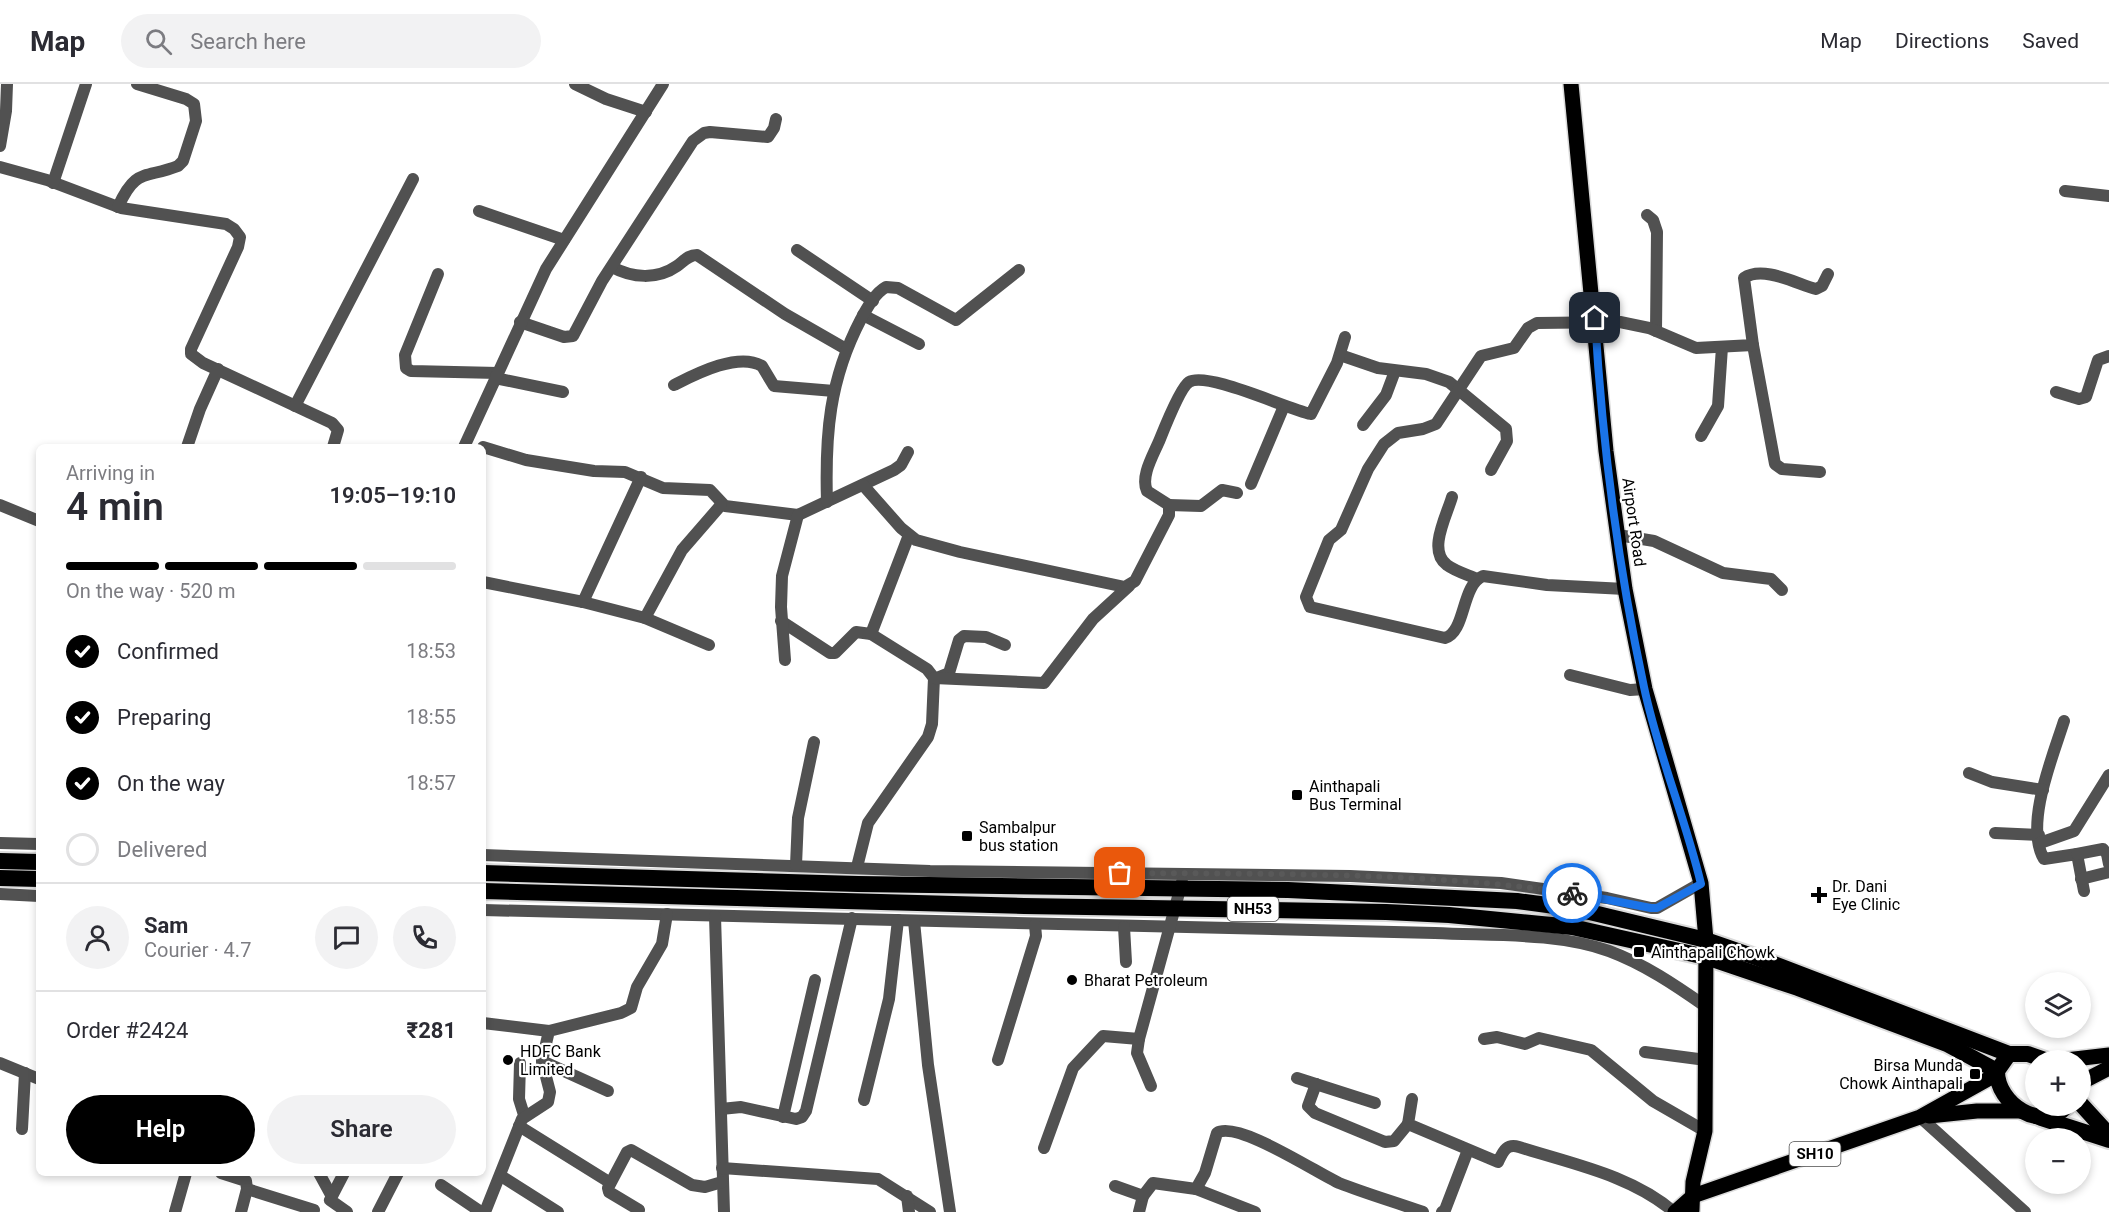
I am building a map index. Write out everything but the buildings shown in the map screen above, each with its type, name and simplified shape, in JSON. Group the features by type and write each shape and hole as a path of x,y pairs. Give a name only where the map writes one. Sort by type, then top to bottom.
{"highway":[{"path":"0,861 36,862"},
{"name":"NH53","path":"486,873 858,884 1183,881 1517,901 1577,909 1706,949 1798,988 1947,1044 1997,1072"},
{"path":"0,878 36,879"},
{"name":"NH53","path":"486,891 1386,912 1512,920 1758,958 2009,1054 2025,1054"},
{"path":"2009,1054 1997,1072 2000,1088 2021,1111 2109,1138"},
{"path":"2039,1117 2045,1116"},
{"path":"2091,1116 2109,1138"}],"main road":[{"name":"Airport Road","path":"1571,84 1606,451 1625,588 1645,689 1701,884 1706,949 1705,1131 1692,1206"},
{"path":"2091,1058 2109,1056"},
{"path":"2091,1077 2109,1068"},
{"name":"SH10","path":"1675,1212 1692,1206 1709,1191 1920,1117 1997,1072"},
{"name":"SH10","path":"1920,1117 1977,1111 2021,1111"}],"street":[{"path":"0,146 6,111 7,84"},
{"path":"53,183 86,84"},
{"path":"118,207 131,183 138,177 149,172 171,169 183,161 196,121 194,104 186,99 137,84"},
{"path":"575,84 593,94 646,112"},
{"path":"465,444 546,269 663,84"},
{"path":"520,322 564,337 573,336 612,267 698,136 710,132 768,137 776,120"},
{"path":"0,167 53,183 118,207 226,224 234,229 240,237 191,349 195,359 336,425 338,430 334,444"},
{"path":"295,406 413,179"},
{"path":"2065,191 2109,196"},
{"path":"479,211 564,240"},
{"path":"1647,215 1653,220 1657,232 1656,331"},
{"path":"796,250 873,301"},
{"path":"612,267 633,276 646,275 666,272 687,257 697,255 785,314 846,349"},
{"path":"827,502 826,451 834,391 846,349 863,315 873,301 886,287 898,288 956,320 1019,270"},
{"path":"438,274 405,355 406,368 411,371 497,376 563,392"},
{"path":"1820,472 1782,469 1774,464 1748,345 1744,278 1752,274 1780,276 1816,289 1822,286 1828,274"},
{"path":"863,315 919,344"},
{"path":"1478,579 1453,633 1445,638 1310,607 1306,603 1308,592 1329,540 1341,531 1368,469 1384,444 1398,433 1436,424 1481,356 1514,348 1531,326 1537,323 1634,324 1696,348 1748,345"},
{"path":"1237,493 1222,490 1201,506 1169,505 1147,491 1145,477 1161,435 1187,383 1206,381 1223,384 1311,414 1340,355 1345,337"},
{"path":"1701,436 1718,406 1722,347"},
{"path":"1340,355 1395,371 1426,374 1460,389 1506,429 1507,441 1491,470"},
{"path":"2056,392 2079,399 2086,397 2098,360 2109,356"},
{"path":"674,385 712,367 750,363 762,366 774,386 834,391"},
{"path":"188,444 197,416 218,369"},
{"path":"1363,425 1386,395 1395,371"},
{"path":"1251,484 1284,406"},
{"path":"486,448 526,460 594,471 625,472 663,488 710,490 721,505 798,515 894,470 901,465 908,452"},
{"path":"583,602 641,477"},
{"path":"863,485 909,535 929,545 1119,587 1129,586"},
{"path":"1452,497 1439,541 1439,554 1448,566 1478,579 1489,577 1539,584 1625,588"},
{"path":"0,505 36,520"},
{"path":"645,618 682,549 721,505"},
{"path":"934,678 1044,683 1093,620 1135,581 1167,522 1169,505"},
{"path":"785,660 781,621 782,576 798,515"},
{"path":"871,634 909,535"},
{"path":"1618,535 1654,541 1722,573 1771,579 1782,591"},
{"path":"486,583 583,602 645,618 709,645"},
{"path":"781,621 830,653 835,653 856,632 871,634 927,669 934,678 932,724 928,737 868,823 857,867"},
{"path":"934,678 949,673 959,640 964,636 986,637 1005,645"},
{"path":"1570,675 1630,690 1645,689"},
{"path":"2064,721 2038,810 2039,839 2044,859 2103,849 2107,854 2109,864"},
{"path":"796,866 798,818 814,742"},
{"path":"1969,773 1992,782 2043,790"},
{"path":"1995,833 2039,839 2074,831 2109,775"},
{"path":"0,843 36,844"},
{"path":"486,855 857,867 1183,881 1350,876 1501,883 1607,898 1651,908 1657,908 1701,884"},
{"path":"2077,855 2083,885 2109,872"},
{"path":"1151,1086 1137,1053 1139,1039 1183,881"},
{"path":"0,894 36,896"},
{"path":"486,910 1435,933 1555,939 1609,951 1667,979 1705,1006"},
{"path":"486,1023 549,1031 621,1013 631,1008 637,987 662,944 666,914"},
{"path":"715,916 724,1212"},
{"path":"721,1109 741,1107 796,1119 806,1111 852,918"},
{"path":"864,1100 889,999 898,920"},
{"path":"914,921 928,1065 950,1212"},
{"path":"998,1060 1036,936 1035,925"},
{"path":"1124,927 1126,962"},
{"path":"783,1116 815,980"},
{"path":"521,1121 548,1102 550,1092 542,1061 549,1031"},
{"path":"1044,1149 1073,1068 1103,1036 1139,1039"},
{"path":"1484,1040 1497,1037 1525,1044 1539,1038 1591,1050 1653,1101 1705,1131"},
{"path":"1645,1052 1706,1060"},
{"path":"542,1061 608,1091"},
{"path":"0,1063 36,1077"},
{"path":"441,1185 483,1212 501,1176 521,1121 520,1063"},
{"path":"22,1130 25,1073"},
{"path":"1297,1078 1376,1103"},
{"path":"1316,1084 1308,1106 1315,1113 1385,1142 1394,1142 1408,1124 1412,1099"},
{"path":"1920,1117 2025,1212"},
{"path":"521,1121 609,1182"},
{"path":"1408,1124 1498,1162 1505,1149 1513,1145 1519,1146 1632,1184 1657,1197 1675,1212"},
{"path":"1196,1190 1205,1173 1217,1133 1229,1130 1289,1153 1338,1182 1423,1212"},
{"path":"639,1210 609,1192 609,1182 627,1152 631,1150 692,1185 705,1187 722,1182"},
{"path":"1442,1212 1445,1210 1468,1150"},
{"path":"722,1168 878,1179 930,1212"},
{"path":"175,1212 185,1176"},
{"path":"230,1176 246,1181 247,1189 240,1212"},
{"path":"320,1176 331,1198 346,1212"},
{"path":"247,1189 313,1211 331,1198 342,1176"},
{"path":"378,1212 396,1176"},
{"path":"501,1176 558,1212"},
{"path":"1139,1212 1143,1196 1153,1183 1196,1190 1255,1212"},
{"path":"1115,1186 1143,1196"},
{"path":"907,1196 909,1212"}],"way so far":[{"path":"1120,873 1364,877 1501,883 1572,893"}],"place":[{"name":"Ainthapali Bus Terminal","path":"1297,795"},
{"name":"Sambalpur bus station","path":"967,836"},
{"name":"Dr. Dani Eye Clinic","path":"1819,895"},
{"name":"Ainthapali Chowk","path":"1639,952"},
{"name":"Bharat Petroleum","path":"1072,980"},
{"name":"HDFC Bank Limited","path":"508,1060"},
{"name":"Birsa Munda Chowk Ainthapali","path":"1975,1074"}],"route":[{"path":"1572,893 1617,900 1642,908 1657,908 1701,884 1645,689 1625,588 1606,451 1595,318"}]}
